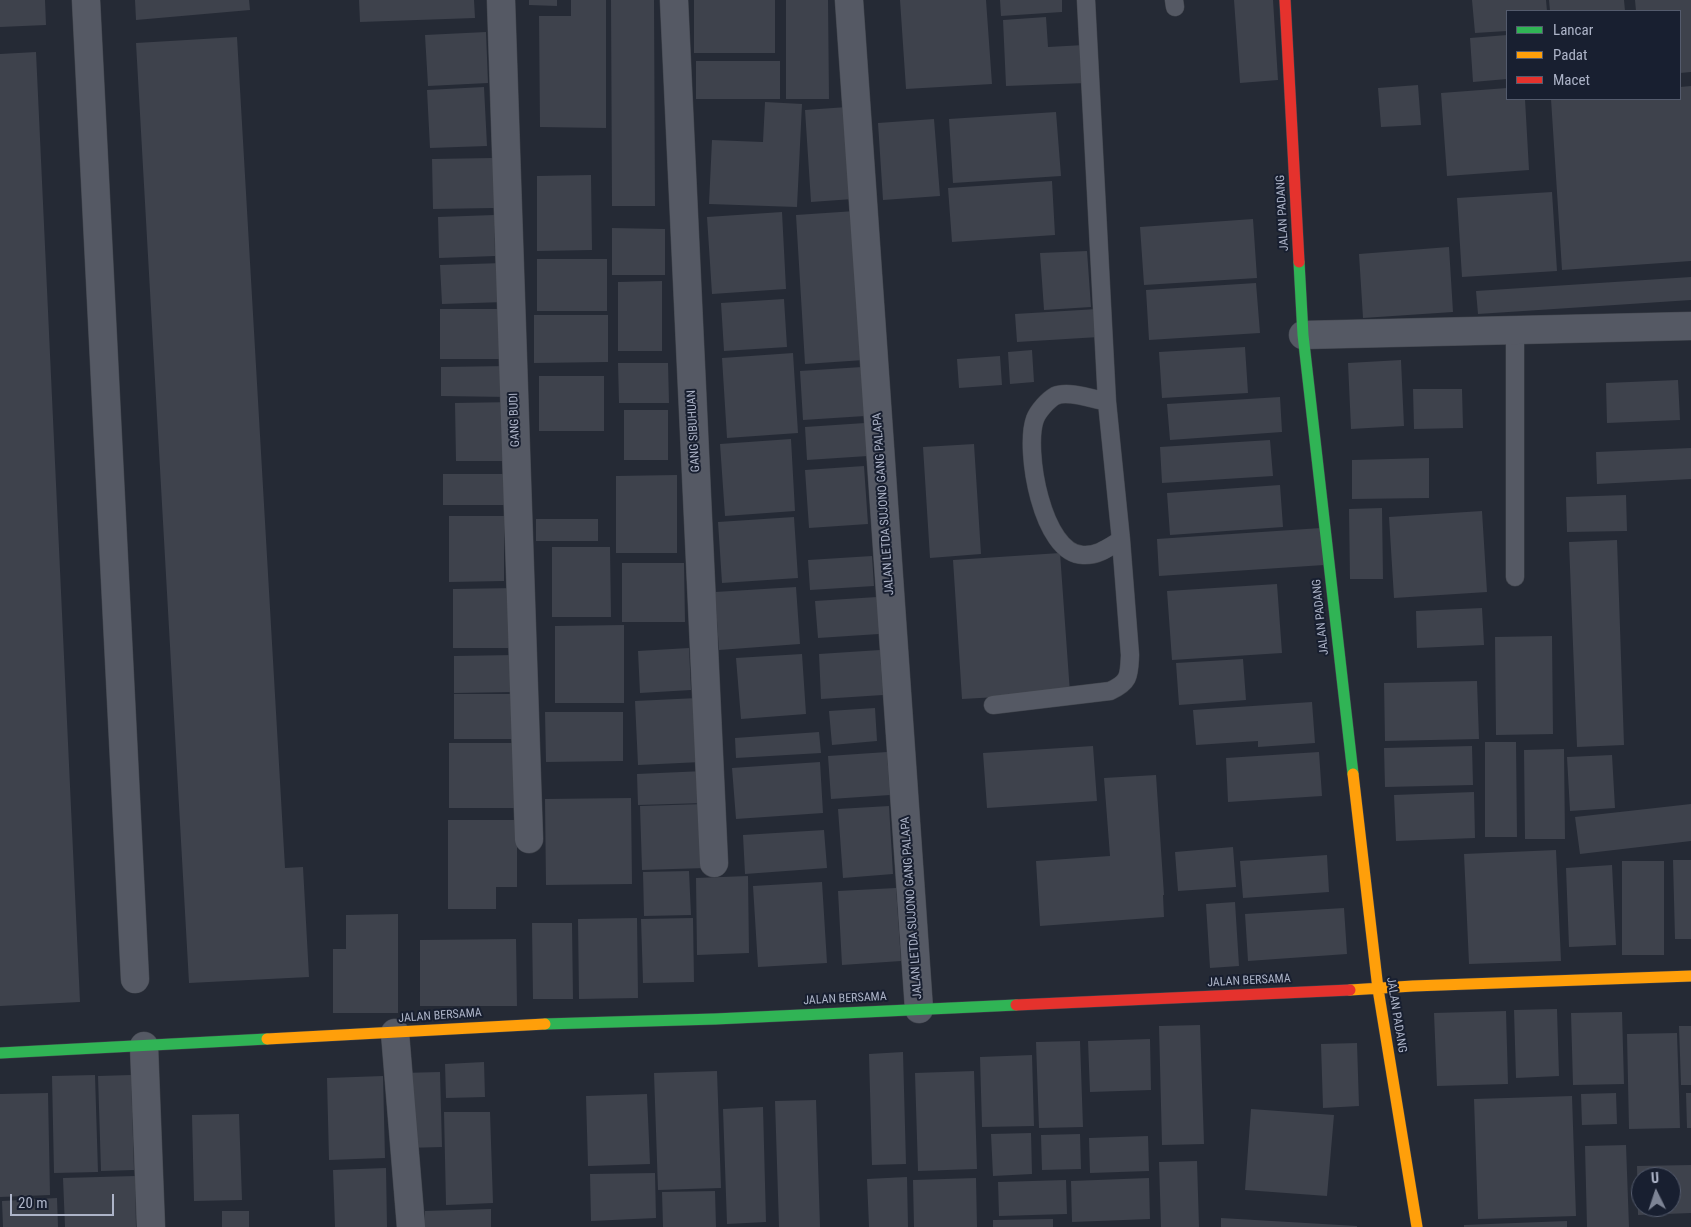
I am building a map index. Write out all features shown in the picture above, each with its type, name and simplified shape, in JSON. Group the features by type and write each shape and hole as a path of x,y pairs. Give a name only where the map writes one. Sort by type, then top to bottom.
{"street":[{"path":"86,0 135,979"},
{"name":"GANG BUDI","path":"501,0 529,840"},
{"name":"GANG SIBUHUAN","path":"674,0 714,863"},
{"name":"JALAN LETDA SUJONO GANG PALAPA","path":"849,0 919,1009"},
{"name":"JALAN PADANG","path":"1286,0 1303,335 1378,989 1417,1227"},
{"path":"1303,335 1691,326"},
{"name":"JALAN BERSAMA","path":"0,1054 529,1024 714,1019 1413,986 1691,976"},
{"path":"395,1033 410,1227"},
{"path":"144,1046 151,1227"}],"lane":[{"path":"993,705 1110,691 1122,685 1129,674 1130,654 1121,540 1107,402 1086,0"},
{"path":"1515,330 1515,577"},
{"path":"1107,402 1064,393 1054,396 1035,418 1032,439 1033,460 1038,491 1048,524 1056,538 1072,553 1083,556 1099,553 1121,540"}],"building":[{"path":"0,0 45,0 46,25 0,27"},
{"path":"135,0 249,0 250,10 136,20"},
{"path":"359,0 474,0 475,18 360,22"},
{"path":"529,0 557,0 557,6 529,5"},
{"path":"571,0 606,0 606,128 540,127 539,16 571,16"},
{"path":"611,0 654,0 655,206 612,206"},
{"path":"694,0 775,0 775,53 694,53"},
{"path":"786,0 828,0 829,99 786,99"},
{"path":"900,0 986,0 992,84 906,89"},
{"path":"1000,0 1062,0 1062,12 1001,16"},
{"path":"1234,0 1273,0 1278,80 1240,83"},
{"path":"1472,0 1546,0 1547,10 1506,10 1506,31 1475,33"},
{"path":"1549,0 1624,0 1625,10 1550,10"},
{"path":"1635,0 1691,0 1691,72 1681,73 1681,10 1636,10"},
{"path":"1046,17 1048,47 1084,45 1086,83 1006,86 1003,20"},
{"path":"486,32 488,83 428,86 425,35"},
{"path":"1506,35 1506,79 1473,82 1470,38"},
{"path":"237,37 285,868 303,867 309,977 189,983 136,43"},
{"path":"36,52 80,1002 0,1006 0,54"},
{"path":"696,61 780,61 780,99 696,99"},
{"path":"1418,85 1421,125 1381,127 1378,88"},
{"path":"1691,86 1691,261 1562,270 1551,100 1681,100 1681,87"},
{"path":"484,87 487,146 430,148 427,90"},
{"path":"1506,88 1506,100 1525,100 1529,170 1447,176 1441,93"},
{"path":"765,102 802,104 797,207 709,204 712,140 763,142"},
{"path":"847,107 853,199 811,202 805,110"},
{"path":"1056,112 1061,176 953,183 949,119"},
{"path":"934,119 940,196 883,200 878,123"},
{"path":"493,158 494,208 433,209 432,159"},
{"path":"591,175 592,250 537,251 537,176"},
{"path":"1052,181 1055,235 952,242 948,188"},
{"path":"1552,192 1557,271 1462,277 1457,198"},
{"path":"855,211 864,360 805,364 796,215"},
{"path":"782,212 786,289 712,294 707,217"},
{"path":"494,215 495,256 439,258 438,217"},
{"path":"1253,219 1257,278 1144,285 1140,227"},
{"path":"612,228 665,229 665,275 612,275"},
{"path":"1449,247 1453,312 1363,318 1359,254"},
{"path":"1087,251 1091,307 1044,310 1040,253"},
{"path":"537,259 607,259 607,311 537,311"},
{"path":"503,263 505,302 442,304 440,265"},
{"path":"1691,277 1691,300 1478,314 1476,291"},
{"path":"662,281 662,351 618,351 618,282"},
{"path":"1256,283 1260,333 1149,340 1146,290"},
{"path":"784,299 787,347 724,351 721,303"},
{"path":"440,309 506,309 507,359 440,359"},
{"path":"1097,309 1099,337 1017,342 1015,314"},
{"path":"534,315 608,315 608,362 534,363"},
{"path":"1245,347 1248,393 1162,398 1159,352"},
{"path":"1032,350 1034,382 1010,384 1008,352"},
{"path":"793,353 798,433 727,438 722,358"},
{"path":"1000,356 1002,385 959,388 957,359"},
{"path":"1401,360 1404,426 1351,429 1348,363"},
{"path":"618,363 668,363 669,403 619,403"},
{"path":"509,366 509,397 441,396 441,367"},
{"path":"862,367 865,416 803,420 800,371"},
{"path":"539,376 604,376 604,431 539,431"},
{"path":"1678,380 1680,420 1607,423 1606,383"},
{"path":"1413,389 1462,389 1463,428 1414,429"},
{"path":"1280,397 1282,432 1170,440 1167,404"},
{"path":"514,402 514,461 456,461 455,403"},
{"path":"624,410 668,410 668,460 624,460"},
{"path":"865,423 868,456 807,460 805,427"},
{"path":"791,439 795,511 725,516 720,444"},
{"path":"1270,440 1273,476 1162,483 1160,447"},
{"path":"974,444 981,554 930,558 923,447"},
{"path":"1691,448 1691,479 1597,484 1596,452"},
{"path":"1429,458 1429,498 1352,499 1352,460"},
{"path":"864,466 868,524 809,528 805,470"},
{"path":"443,474 504,474 504,505 443,505"},
{"path":"677,475 677,553 616,553 616,476"},
{"path":"1280,485 1283,527 1170,535 1167,493"},
{"path":"1626,495 1627,531 1567,532 1566,497"},
{"path":"1382,508 1383,579 1350,579 1349,509"},
{"path":"1482,511 1487,592 1394,598 1389,517"},
{"path":"449,516 504,516 504,581 449,582"},
{"path":"794,517 798,578 722,583 718,522"},
{"path":"536,519 598,519 598,541 536,541"},
{"path":"1321,528 1324,565 1159,576 1157,539"},
{"path":"1617,540 1624,745 1577,747 1569,542"},
{"path":"552,547 610,547 611,617 552,617"},
{"path":"1060,553 1070,693 962,699 953,560"},
{"path":"872,556 874,586 810,590 808,560"},
{"path":"622,563 684,563 685,622 622,622"},
{"path":"1277,584 1282,653 1172,660 1167,591"},
{"path":"796,587 800,644 719,650 715,592"},
{"path":"517,588 517,648 453,648 453,589"},
{"path":"877,597 879,634 818,638 815,601"},
{"path":"1482,608 1484,645 1417,648 1416,611"},
{"path":"624,625 624,703 555,703 555,626"},
{"path":"1552,636 1553,734 1496,735 1495,637"},
{"path":"689,648 691,690 640,693 638,651"},
{"path":"880,650 883,695 821,699 819,654"},
{"path":"802,654 806,714 741,719 736,658"},
{"path":"515,655 514,692 454,693 454,656"},
{"path":"1243,659 1246,700 1179,705 1176,663"},
{"path":"1477,681 1479,739 1385,741 1384,683"},
{"path":"454,694 517,694 517,739 454,739"},
{"path":"698,698 701,762 638,765 635,701"},
{"path":"1312,702 1315,743 1258,747 1258,741 1196,745 1193,710"},
{"path":"875,708 877,741 832,745 829,711"},
{"path":"545,712 623,712 623,761 546,762"},
{"path":"819,732 821,753 736,758 735,738"},
{"path":"1485,742 1516,742 1517,837 1485,837"},
{"path":"449,743 516,743 516,808 449,808"},
{"path":"1093,746 1097,801 987,808 983,753"},
{"path":"1472,746 1473,785 1385,787 1384,748"},
{"path":"1564,749 1565,839 1525,839 1524,750"},
{"path":"887,752 890,795 831,799 828,756"},
{"path":"1319,752 1322,796 1228,802 1226,758"},
{"path":"1612,755 1615,808 1570,811 1567,757"},
{"path":"820,762 823,813 736,819 732,768"},
{"path":"704,771 705,803 638,805 637,774"},
{"path":"1156,775 1164,917 1040,926 1036,861 1110,856 1104,778"},
{"path":"1474,792 1475,838 1396,841 1394,795"},
{"path":"631,798 632,884 546,885 545,799"},
{"path":"704,804 706,868 642,870 640,806"},
{"path":"1691,804 1691,841 1580,854 1575,817"},
{"path":"889,806 893,874 843,878 838,809"},
{"path":"448,820 517,820 517,887 496,887 496,909 448,909"},
{"path":"824,830 827,868 745,874 743,835"},
{"path":"1233,847 1236,887 1178,891 1175,852"},
{"path":"1556,850 1561,961 1469,964 1464,854"},
{"path":"1327,855 1329,892 1243,898 1240,861"},
{"path":"1673,860 1691,860 1691,939 1675,939"},
{"path":"1622,861 1664,861 1664,955 1622,955"},
{"path":"1612,865 1616,945 1569,947 1566,868"},
{"path":"689,871 691,915 644,916 643,872"},
{"path":"748,876 749,953 697,955 696,878"},
{"path":"822,882 827,963 758,967 753,886"},
{"path":"896,888 901,961 842,965 838,891"},
{"path":"1235,902 1239,966 1210,968 1206,904"},
{"path":"1344,908 1347,954 1248,961 1245,914"},
{"path":"398,914 398,1013 333,1013 333,949 346,949 346,915"},
{"path":"637,918 638,998 579,999 578,919"},
{"path":"693,918 694,982 643,983 641,919"},
{"path":"532,923 572,923 573,999 533,999"},
{"path":"516,939 517,1006 420,1006 420,940"},
{"path":"1557,1009 1559,1076 1516,1078 1514,1010"},
{"path":"1506,1011 1508,1084 1437,1086 1434,1013"},
{"path":"1622,1012 1624,1084 1573,1085 1571,1013"},
{"path":"1200,1025 1204,1144 1162,1145 1159,1026"},
{"path":"1679,1026 1691,1026 1691,1085 1681,1085"},
{"path":"1677,1033 1680,1128 1629,1129 1627,1034"},
{"path":"1150,1039 1151,1090 1090,1092 1088,1041"},
{"path":"1080,1041 1083,1127 1039,1128 1036,1042"},
{"path":"1357,1043 1359,1106 1323,1108 1321,1044"},
{"path":"903,1052 906,1164 872,1165 869,1054"},
{"path":"1032,1055 1034,1126 982,1127 980,1057"},
{"path":"484,1062 485,1097 446,1098 445,1064"},
{"path":"717,1071 721,1188 658,1190 654,1073"},
{"path":"974,1071 977,1169 918,1171 915,1073"},
{"path":"440,1072 442,1147 405,1148 402,1073"},
{"path":"95,1075 98,1172 54,1173 52,1076"},
{"path":"131,1075 134,1170 101,1171 98,1076"},
{"path":"383,1076 385,1158 329,1160 327,1078"},
{"path":"48,1093 50,1195 0,1197 0,1094"},
{"path":"1616,1093 1617,1124 1582,1125 1581,1094"},
{"path":"1686,1093 1691,1093 1691,1128 1687,1128"},
{"path":"647,1094 650,1164 588,1166 586,1096"},
{"path":"1572,1096 1576,1216 1478,1219 1474,1099"},
{"path":"816,1100 820,1227 779,1227 775,1101"},
{"path":"763,1107 766,1222 727,1224 723,1109"},
{"path":"1251,1109 1334,1115 1327,1196 1245,1190"},
{"path":"444,1112 490,1112 493,1203 446,1205"},
{"path":"239,1114 242,1200 194,1201 192,1115"},
{"path":"1031,1133 1032,1174 993,1176 991,1134"},
{"path":"1080,1134 1081,1169 1042,1170 1041,1135"},
{"path":"1148,1136 1149,1171 1090,1173 1089,1138"},
{"path":"1626,1145 1629,1227 1587,1227 1585,1146"},
{"path":"1197,1161 1199,1227 1161,1227 1159,1162"},
{"path":"1691,1165 1691,1213 1681,1213 1681,1167 1637,1167"},
{"path":"386,1168 387,1227 335,1227 333,1170"},
{"path":"655,1173 656,1218 591,1221 590,1174"},
{"path":"135,1176 136,1227 65,1227 63,1178"},
{"path":"907,1177 908,1227 869,1227 867,1179"},
{"path":"976,1178 977,1227 914,1227 913,1180"},
{"path":"1149,1178 1150,1219 1072,1222 1071,1181"},
{"path":"1066,1180 1067,1214 999,1216 998,1182"},
{"path":"715,1191 716,1227 663,1227 662,1192"},
{"path":"57,1198 58,1227 3,1227 2,1201"},
{"path":"491,1209 491,1227 425,1227 425,1211"},
{"path":"222,1211 249,1211 249,1227 222,1227"},
{"path":"1221,1218 1357,1226 1357,1227 1221,1227"},
{"path":"1053,1219 1053,1227 993,1227 993,1220"},
{"path":"1567,1221 1567,1227 1464,1227 1464,1225"}],"traffic: fast":[{"path":"1299,262 1303,335 1353,774"},
{"path":"545,1024 715,1019 1016,1005"},
{"path":"0,1053 267,1039"}],"traffic: slow":[{"path":"1353,774 1378,989 1417,1227"},
{"path":"1350,990 1691,976"},
{"path":"267,1039 545,1024"}],"traffic: jam":[{"path":"1285,0 1299,262"},
{"path":"1016,1005 1350,990"}]}
